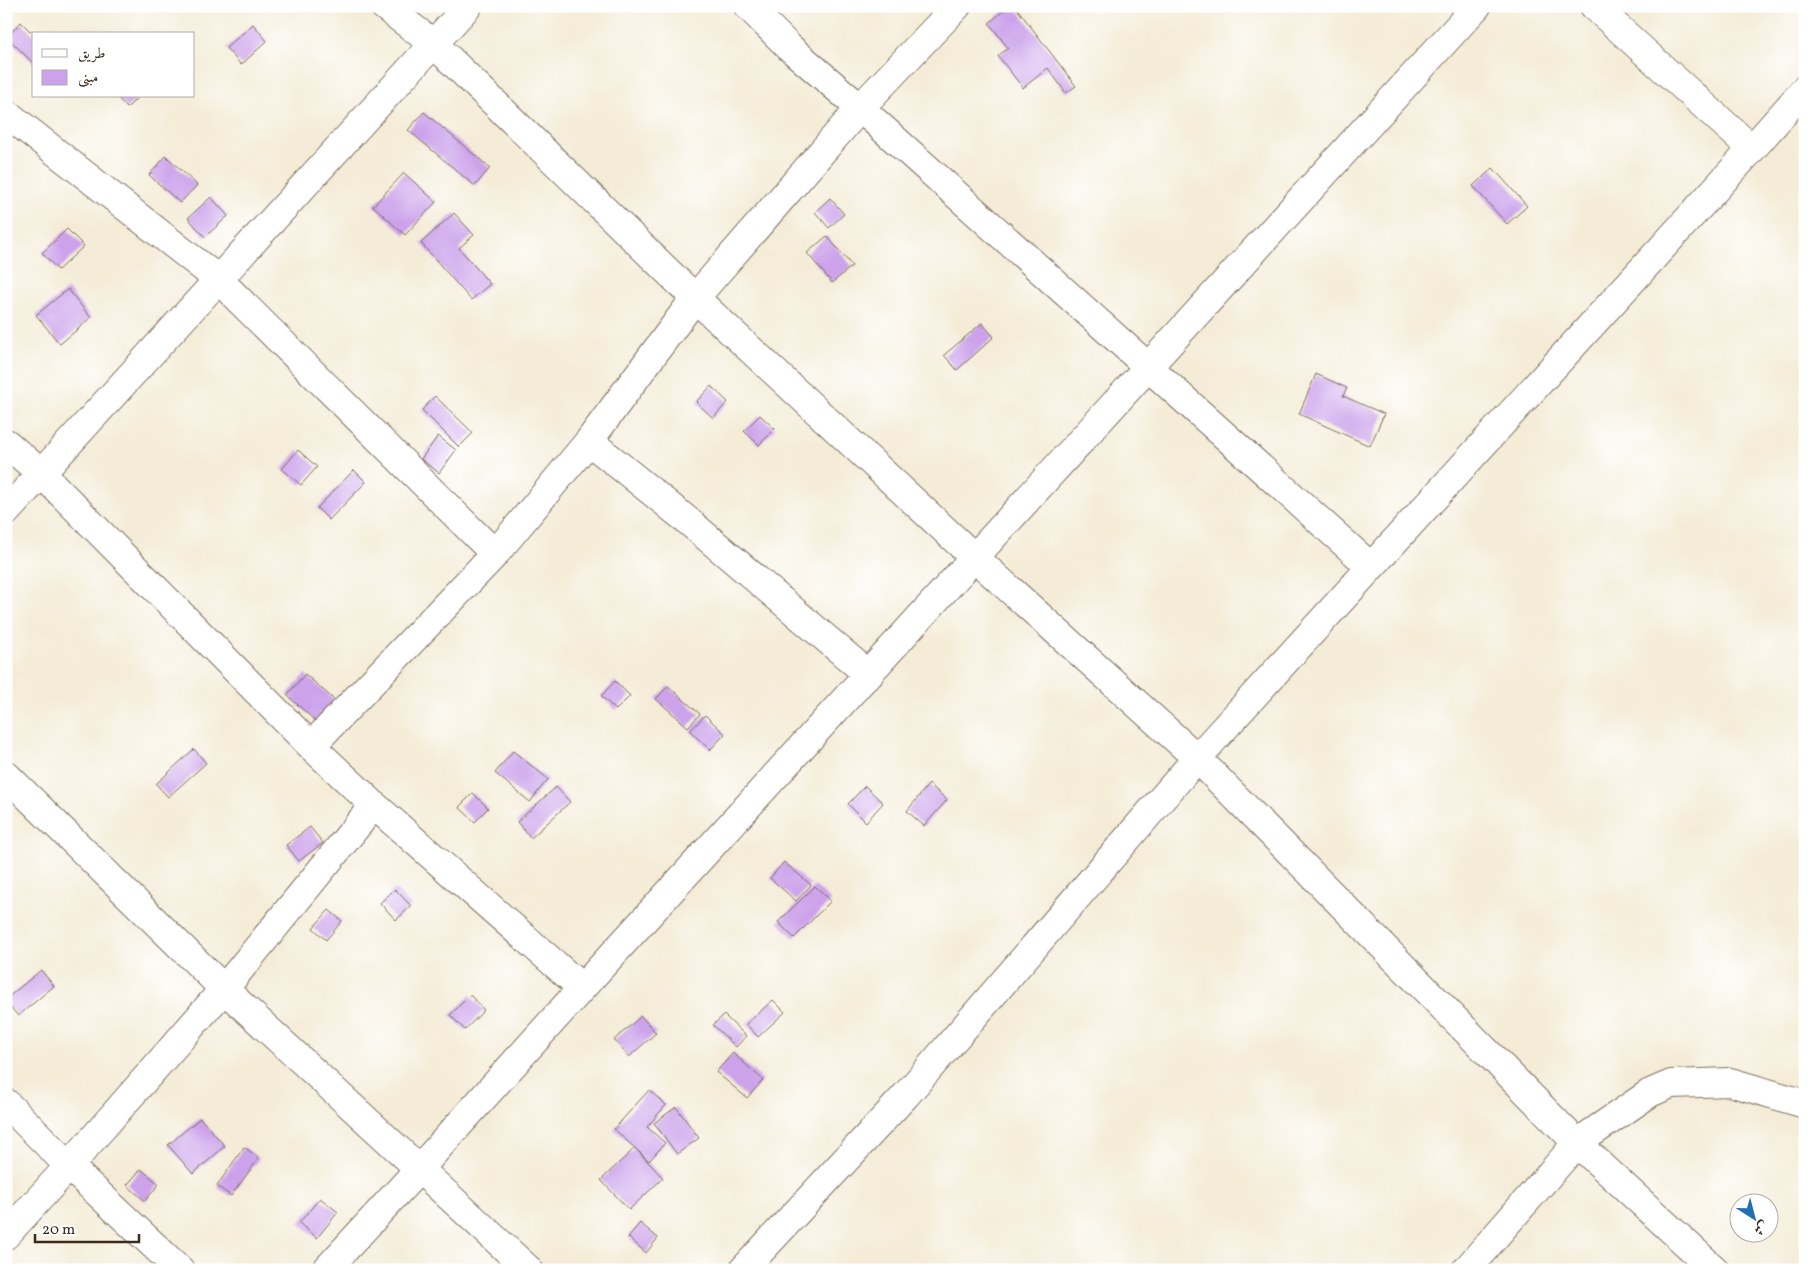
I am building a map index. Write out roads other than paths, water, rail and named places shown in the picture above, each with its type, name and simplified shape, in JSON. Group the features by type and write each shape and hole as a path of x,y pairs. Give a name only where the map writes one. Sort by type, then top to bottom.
{"street":[{"path":"384,6 434,44 694,298 975,558 1197,758 1578,1143 1715,1270"},
{"path":"6,512 468,6"},
{"path":"748,6 789,47 860,108 1371,567"},
{"path":"311,746 496,554 589,441 694,298 860,108 957,6"},
{"path":"326,1270 420,1169 582,988 1477,6"},
{"path":"1594,6 1752,149"},
{"path":"743,1270 906,1095 1197,758 1805,89"},
{"path":"6,114 219,280 496,554"},
{"path":"589,441 688,521 868,675"},
{"path":"6,443 42,473 311,746 374,805 582,988"},
{"path":"6,775 224,989 529,1270"},
{"path":"6,1235 224,989 374,805"},
{"path":"1466,1270 1578,1143 1650,1094 1671,1084 1730,1082 1805,1104"},
{"path":"6,1103 69,1166 180,1270"}]}
